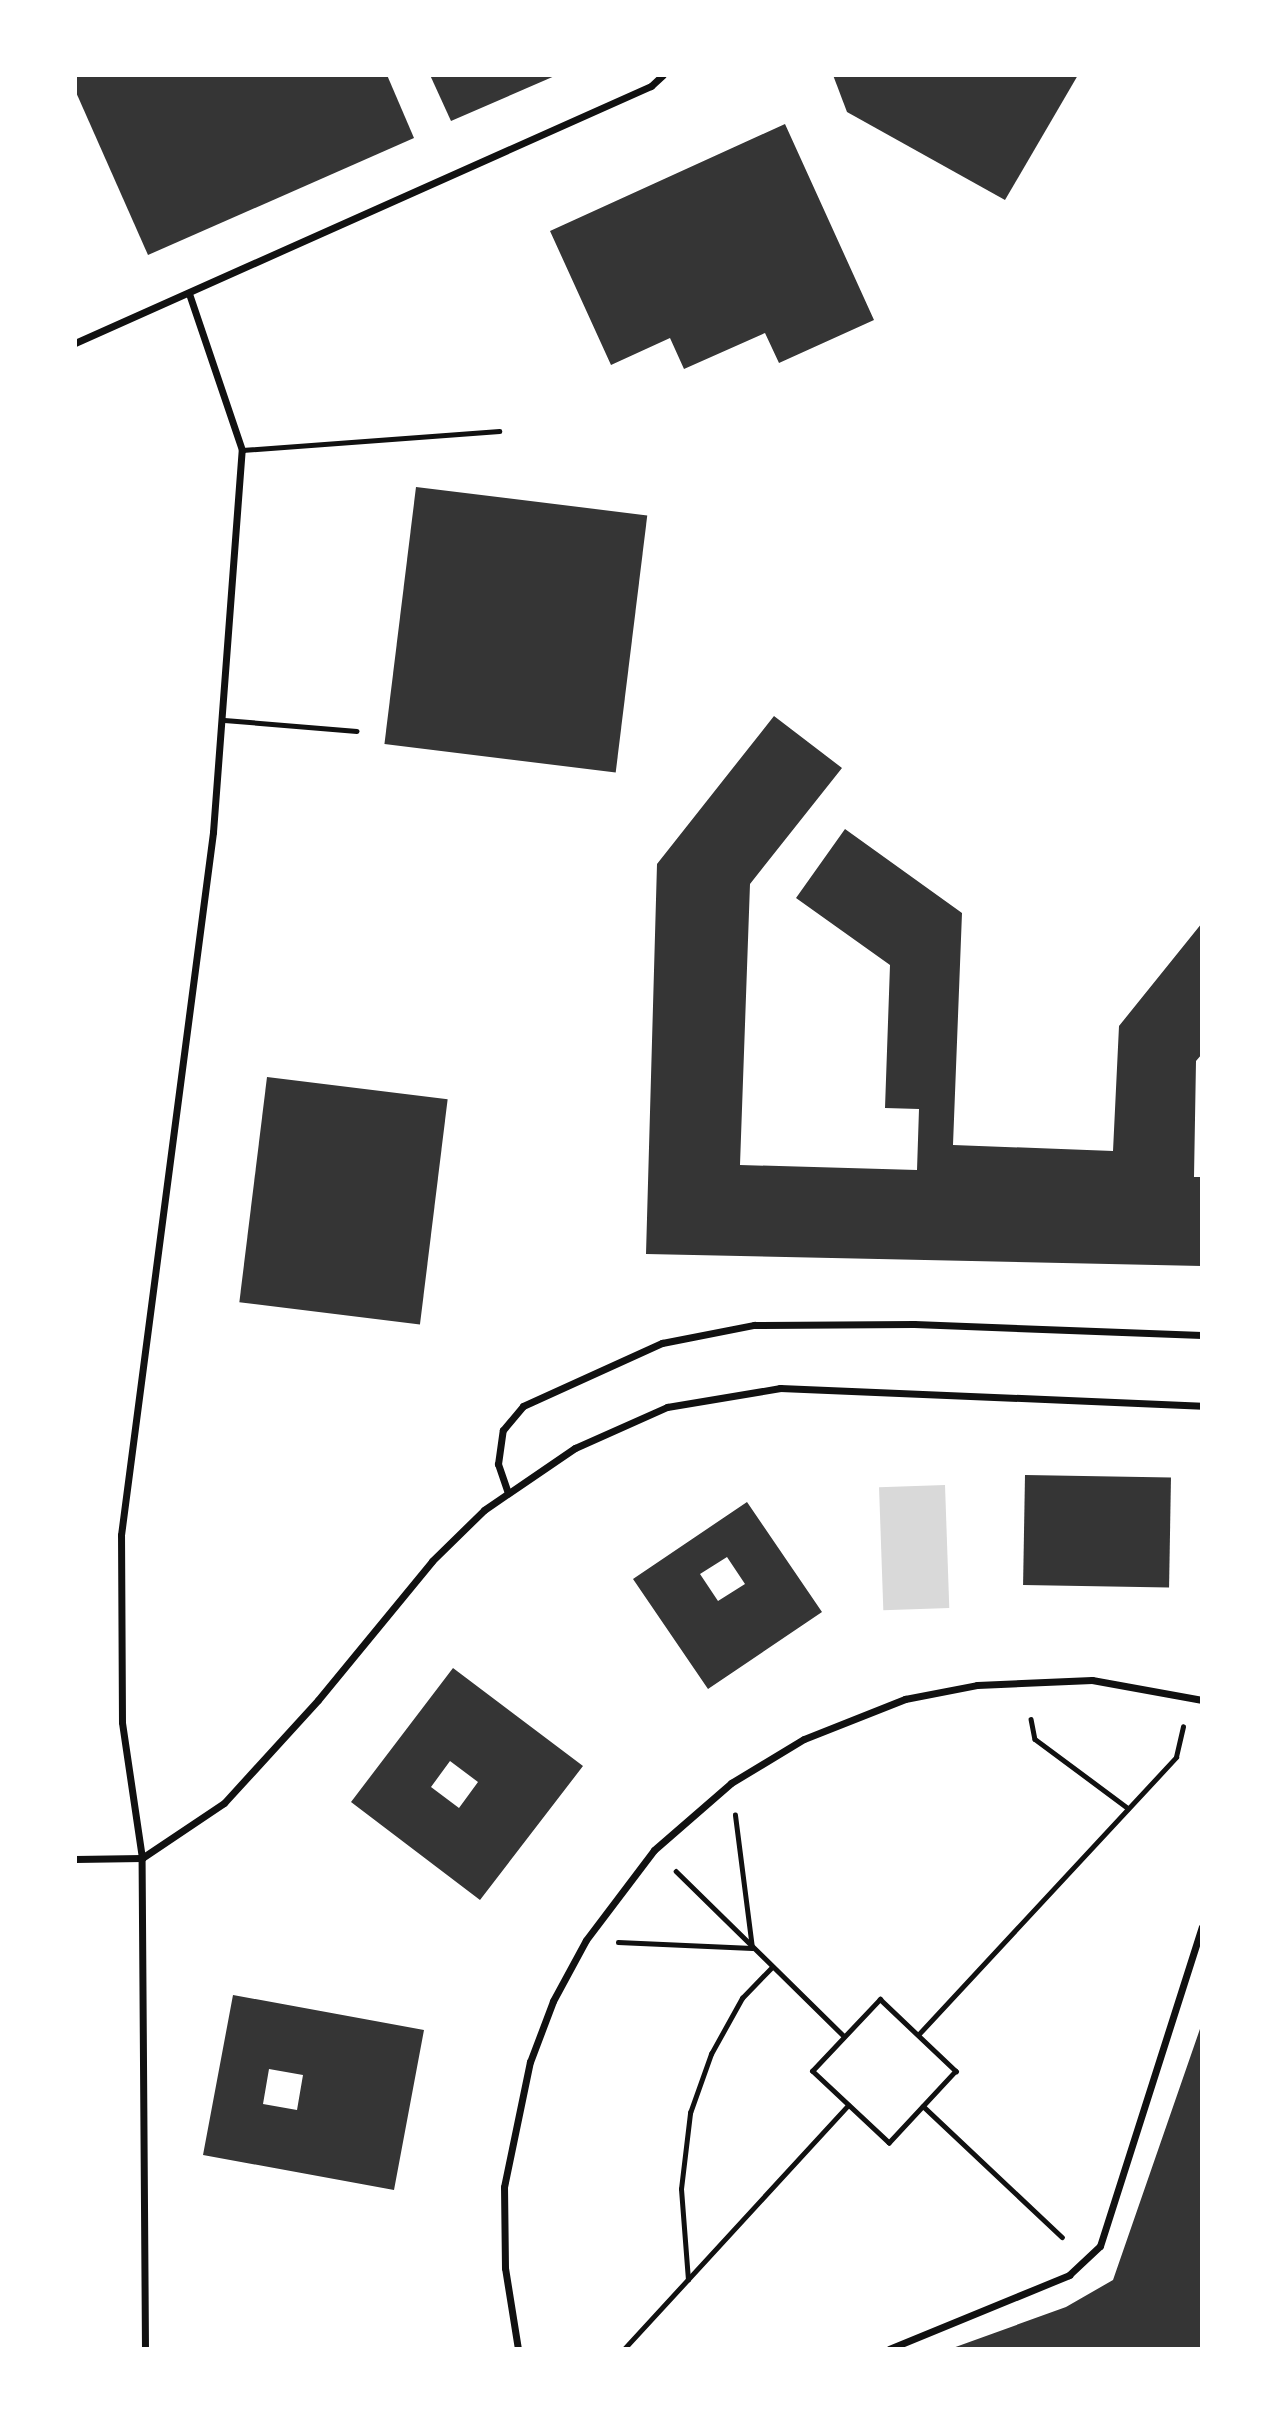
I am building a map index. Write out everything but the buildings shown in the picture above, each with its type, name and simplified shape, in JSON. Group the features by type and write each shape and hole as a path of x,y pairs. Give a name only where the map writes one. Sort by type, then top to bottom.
{"street":[{"path":"75,343 651,86 663,75"},
{"path":"145,2349 142,1858 122,1722 121,1535 224,720 242,450 189,293"},
{"path":"508,1493 499,1464 503,1430 523,1406 662,1343 754,1325 914,1324 1202,1335"},
{"path":"75,1859 142,1858 224,1803 318,1700 432,1561 508,1493 575,1448 621,1425 667,1407 722,1395 780,1388 1202,1406"},
{"path":"518,2349 505,2268 503,2187 530,2062 553,2001 586,1940 654,1850 741,1776 804,1739 905,1699 977,1685 1092,1680 1202,1700"},
{"path":"889,2349 1069,2275 1100,2246 1202,1927"}],"lane":[{"path":"242,450 499,431"},
{"path":"224,720 356,731"}],"path":[{"path":"1031,1719 1035,1739 1128,1808"},
{"path":"918,2035 1176,1757 1183,1727"},
{"path":"735,1814 751,1948"},
{"path":"676,1871 751,1948 844,2036"},
{"path":"610,1941 751,1948"},
{"path":"688,2280 681,2189 690,2113 711,2054 742,1998 772,1967"},
{"path":"880,1999 956,2071 889,2143 812,2071 844,2036 880,1999"},
{"path":"624,2349 848,2105"},
{"path":"923,2106 1062,2237"}],"shaded area":[{"path":"945,1485 949,1608 883,1610 879,1487"}]}
